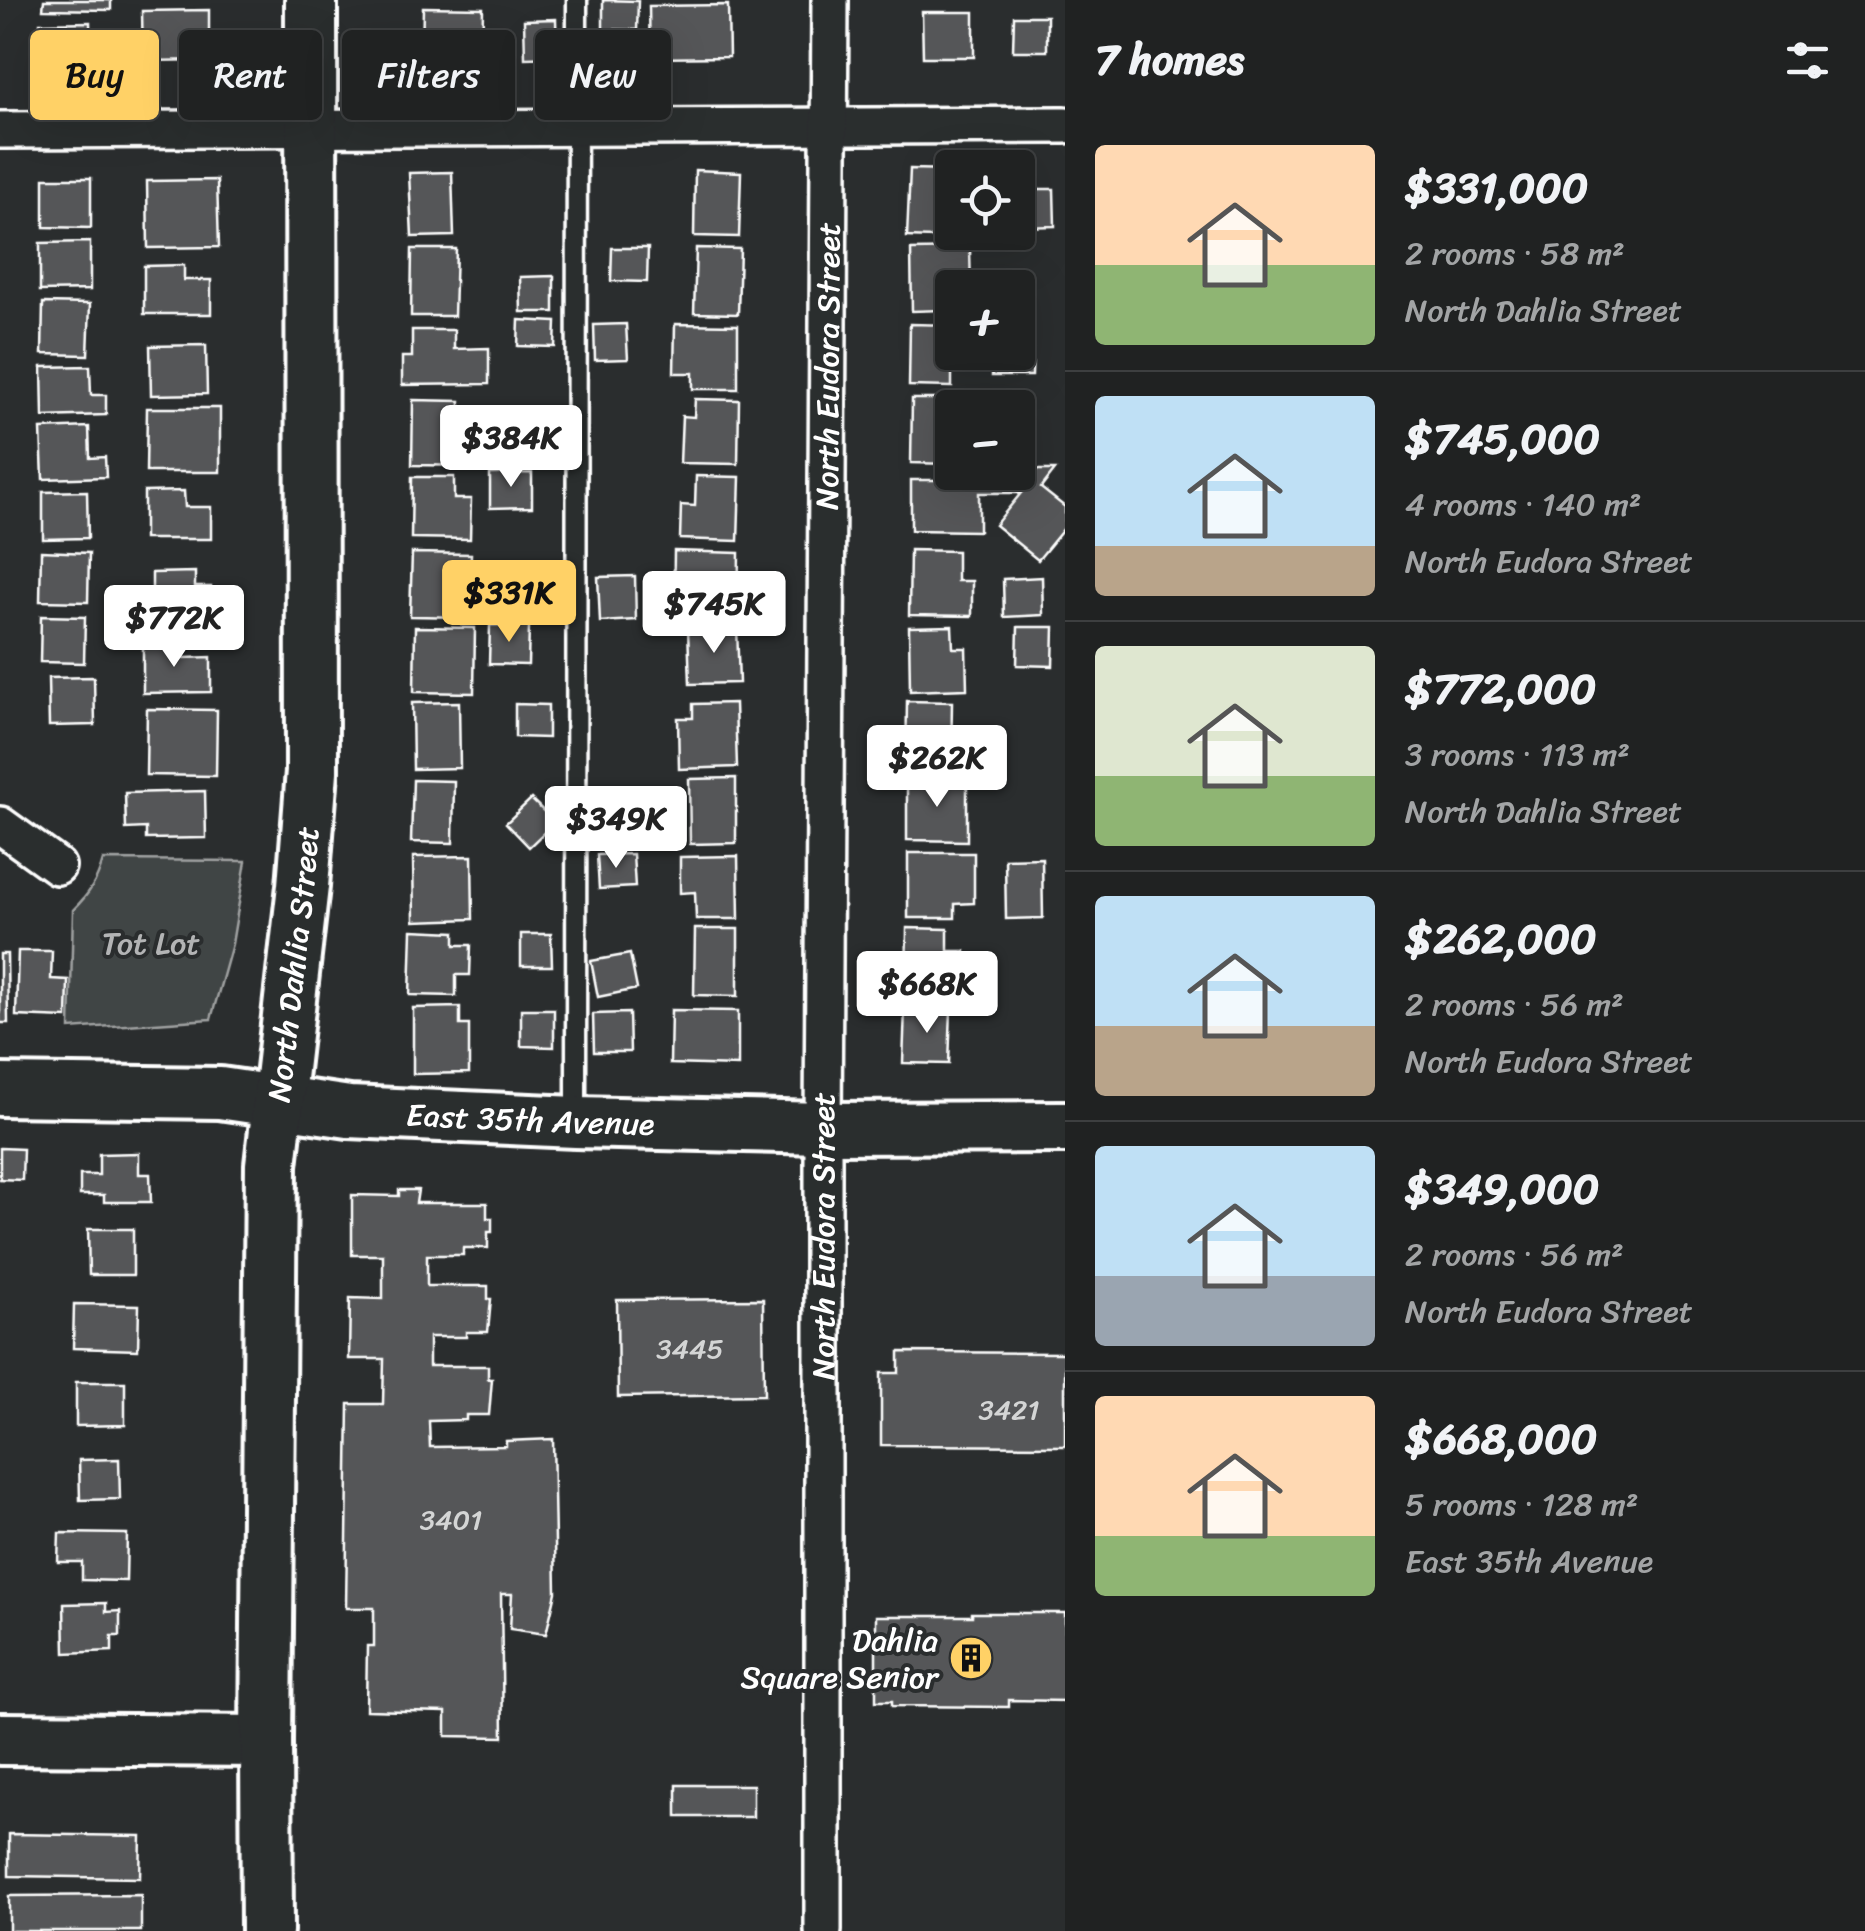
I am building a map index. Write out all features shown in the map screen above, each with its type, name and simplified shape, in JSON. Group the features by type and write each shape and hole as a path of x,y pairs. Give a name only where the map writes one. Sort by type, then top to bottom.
{"street":[{"name":"North Dahlia Street","path":"267,1931 271,1165 304,886 312,771 311,0"},
{"name":"North Eudora Street","path":"823,1931 830,0"},
{"path":"0,130 1065,125"},
{"path":"0,825 56,866"},
{"name":"East 35th Avenue","path":"0,1090 189,1091 244,1095 350,1112 576,1122 824,1128 1065,1127"},
{"path":"0,1739 266,1740"}],"lane":[{"path":"576,1122 577,0"}],"green space":[{"name":"Tot Lot","path":"103,860 246,861 232,944 211,1019 70,1029 73,910 92,887"}],"building":[{"path":"44,0 111,0 111,10 43,9"},
{"path":"603,0 638,1 637,30 603,29"},
{"path":"728,5 729,57 671,58 671,30 649,30 649,6"},
{"path":"423,7 483,8 483,30 423,30"},
{"path":"209,10 209,30 179,30 179,60 159,61 159,30 142,30 142,11"},
{"path":"922,12 974,12 974,57 923,57"},
{"path":"1014,16 1047,16 1047,51 1013,51"},
{"path":"556,19 556,30 535,30 535,58 525,58 524,20"},
{"path":"90,22 90,30 40,30 40,23"},
{"path":"910,169 935,170 935,238 907,237"},
{"path":"695,170 741,172 739,237 694,236"},
{"path":"452,172 454,236 412,237 409,173"},
{"path":"44,178 91,178 91,228 44,227"},
{"path":"217,180 219,247 148,248 147,181"},
{"path":"1035,189 1054,189 1055,226 1035,227"},
{"path":"90,242 90,290 40,291 40,243"},
{"path":"612,248 648,248 647,282 611,281"},
{"path":"696,248 740,249 738,314 694,313"},
{"path":"412,249 456,249 454,316 411,316"},
{"path":"911,250 970,250 971,270 935,270 935,310 912,311"},
{"path":"184,265 184,280 211,280 211,314 144,314 144,266"},
{"path":"554,276 554,312 521,312 520,277"},
{"path":"43,303 90,304 88,355 42,354"},
{"path":"519,320 556,322 555,347 518,346"},
{"path":"626,324 628,359 595,360 594,325"},
{"path":"675,324 738,325 738,389 693,389 693,373 674,373"},
{"path":"910,324 935,325 935,370 952,370 952,387 909,386"},
{"path":"412,330 454,330 454,349 489,348 489,384 402,385 402,357 412,357"},
{"path":"206,345 207,394 151,395 150,346"},
{"path":"90,366 91,395 106,395 106,415 43,417 42,367"},
{"path":"992,370 1032,370 1032,376 992,376"},
{"path":"695,399 739,400 738,464 680,463 682,416 694,417"},
{"path":"912,399 935,399 935,464 911,463"},
{"path":"413,400 460,401 460,414 477,414 476,466 412,465"},
{"path":"147,408 220,408 220,472 146,472"},
{"path":"89,427 90,458 105,457 106,477 43,479 41,429"},
{"path":"532,444 532,469 499,469 499,445"},
{"path":"1035,470 1055,470 1041,488 1065,507 1065,527 1038,560 995,525 1021,493 979,493 979,531 911,530 911,480 935,480 935,490 1035,490"},
{"path":"532,473 532,507 490,508 490,474"},
{"path":"696,476 740,477 738,541 680,539 681,505 695,506"},
{"path":"412,477 454,477 454,499 471,499 470,539 411,538"},
{"path":"87,491 88,538 43,539 43,492"},
{"path":"184,491 185,507 211,507 211,539 144,539 144,492"},
{"path":"910,550 957,551 957,581 972,581 972,616 909,615"},
{"path":"41,551 89,553 88,602 40,601"},
{"path":"674,551 739,553 738,617 673,616"},
{"path":"412,553 471,554 469,617 410,616"},
{"path":"195,572 195,587 211,587 211,620 152,620 152,573"},
{"path":"635,576 636,620 600,622 598,577"},
{"path":"1042,577 1043,615 1004,617 1003,579"},
{"path":"41,616 85,617 84,663 40,662"},
{"path":"490,625 529,626 528,665 489,664"},
{"path":"952,626 953,648 966,648 967,689 910,691 909,627"},
{"path":"415,627 475,628 474,693 414,692"},
{"path":"737,627 739,683 690,684 688,629"},
{"path":"1018,627 1054,627 1053,666 1017,665"},
{"path":"143,644 184,644 184,658 211,657 211,692 143,693"},
{"path":"94,677 95,725 49,726 48,678"},
{"path":"907,701 952,702 951,767 906,766"},
{"path":"459,702 460,768 413,769 412,703"},
{"path":"735,703 737,767 679,769 678,718 693,718 693,704"},
{"path":"515,704 548,705 548,738 515,737"},
{"path":"147,709 217,710 216,776 146,775"},
{"path":"736,778 736,843 690,844 689,779"},
{"path":"907,778 967,779 967,841 907,840"},
{"path":"413,780 454,781 453,843 411,842"},
{"path":"205,791 206,838 146,839 146,828 126,829 125,793"},
{"path":"531,799 555,822 529,847 506,823"},
{"path":"908,853 974,853 974,903 955,904 955,918 908,918"},
{"path":"633,854 635,887 599,889 597,855"},
{"path":"472,856 473,919 414,921 413,857"},
{"path":"738,856 739,919 696,919 695,892 680,893 680,857"},
{"path":"1042,858 1043,918 1006,919 1005,859"},
{"path":"907,928 948,929 948,951 965,951 964,991 906,989"},
{"path":"695,929 738,929 738,996 694,995"},
{"path":"412,930 455,932 455,945 471,945 470,975 456,975 456,996 410,995"},
{"path":"521,934 551,934 552,966 521,966"},
{"path":"18,951 52,951 51,979 68,980 67,1018 16,1016"},
{"path":"0,954 7,954 8,1023 0,1023"},
{"path":"630,954 637,989 598,997 591,961"},
{"path":"460,1007 460,1025 469,1025 469,1073 413,1074 413,1008"},
{"path":"905,1008 951,1009 949,1064 903,1063"},
{"path":"521,1009 554,1009 554,1047 521,1046"},
{"path":"671,1010 738,1011 738,1066 670,1064"},
{"path":"629,1013 630,1052 594,1052 593,1014"},
{"path":"0,1148 23,1149 22,1180 0,1179"},
{"path":"139,1153 139,1174 150,1174 151,1202 104,1202 104,1195 80,1195 80,1175 99,1175 99,1154"},
{"path":"399,1190 418,1190 416,1203 487,1203 487,1218 492,1218 488,1248 463,1248 463,1255 427,1255 427,1286 488,1286 491,1299 488,1332 466,1332 466,1337 429,1337 429,1366 488,1366 488,1379 492,1379 489,1415 429,1421 430,1447 506,1446 506,1441 553,1439 556,1592 546,1634 510,1629 512,1594 501,1594 503,1737 446,1736 446,1712 366,1710 367,1646 374,1646 374,1608 346,1608 349,1404 383,1404 384,1359 349,1359 350,1298 383,1299 383,1255 352,1255 352,1195 399,1196"},
{"path":"88,1229 133,1229 133,1275 89,1275"},
{"path":"763,1299 764,1395 618,1397 617,1300"},
{"path":"74,1304 139,1305 138,1350 73,1348"},
{"path":"899,1352 1065,1353 1065,1446 881,1445 881,1373 899,1373"},
{"path":"76,1382 125,1382 125,1425 76,1426"},
{"path":"119,1459 120,1499 80,1500 79,1460"},
{"path":"59,1533 127,1534 126,1581 82,1580 82,1562 58,1562"},
{"path":"106,1603 106,1612 120,1611 120,1636 112,1636 112,1651 65,1653 64,1604"},
{"name":"Dahlia Square Senior","path":"1065,1613 1065,1701 1009,1700 1009,1707 892,1706 892,1701 876,1701 876,1616"},
{"path":"677,1785 753,1785 753,1817 677,1817"},
{"path":"9,1834 141,1836 140,1878 9,1876"},
{"path":"141,1895 141,1931 9,1931 9,1896"}],"place":[{"name":"Dahlia Square Senior","path":"971,1658"}]}
